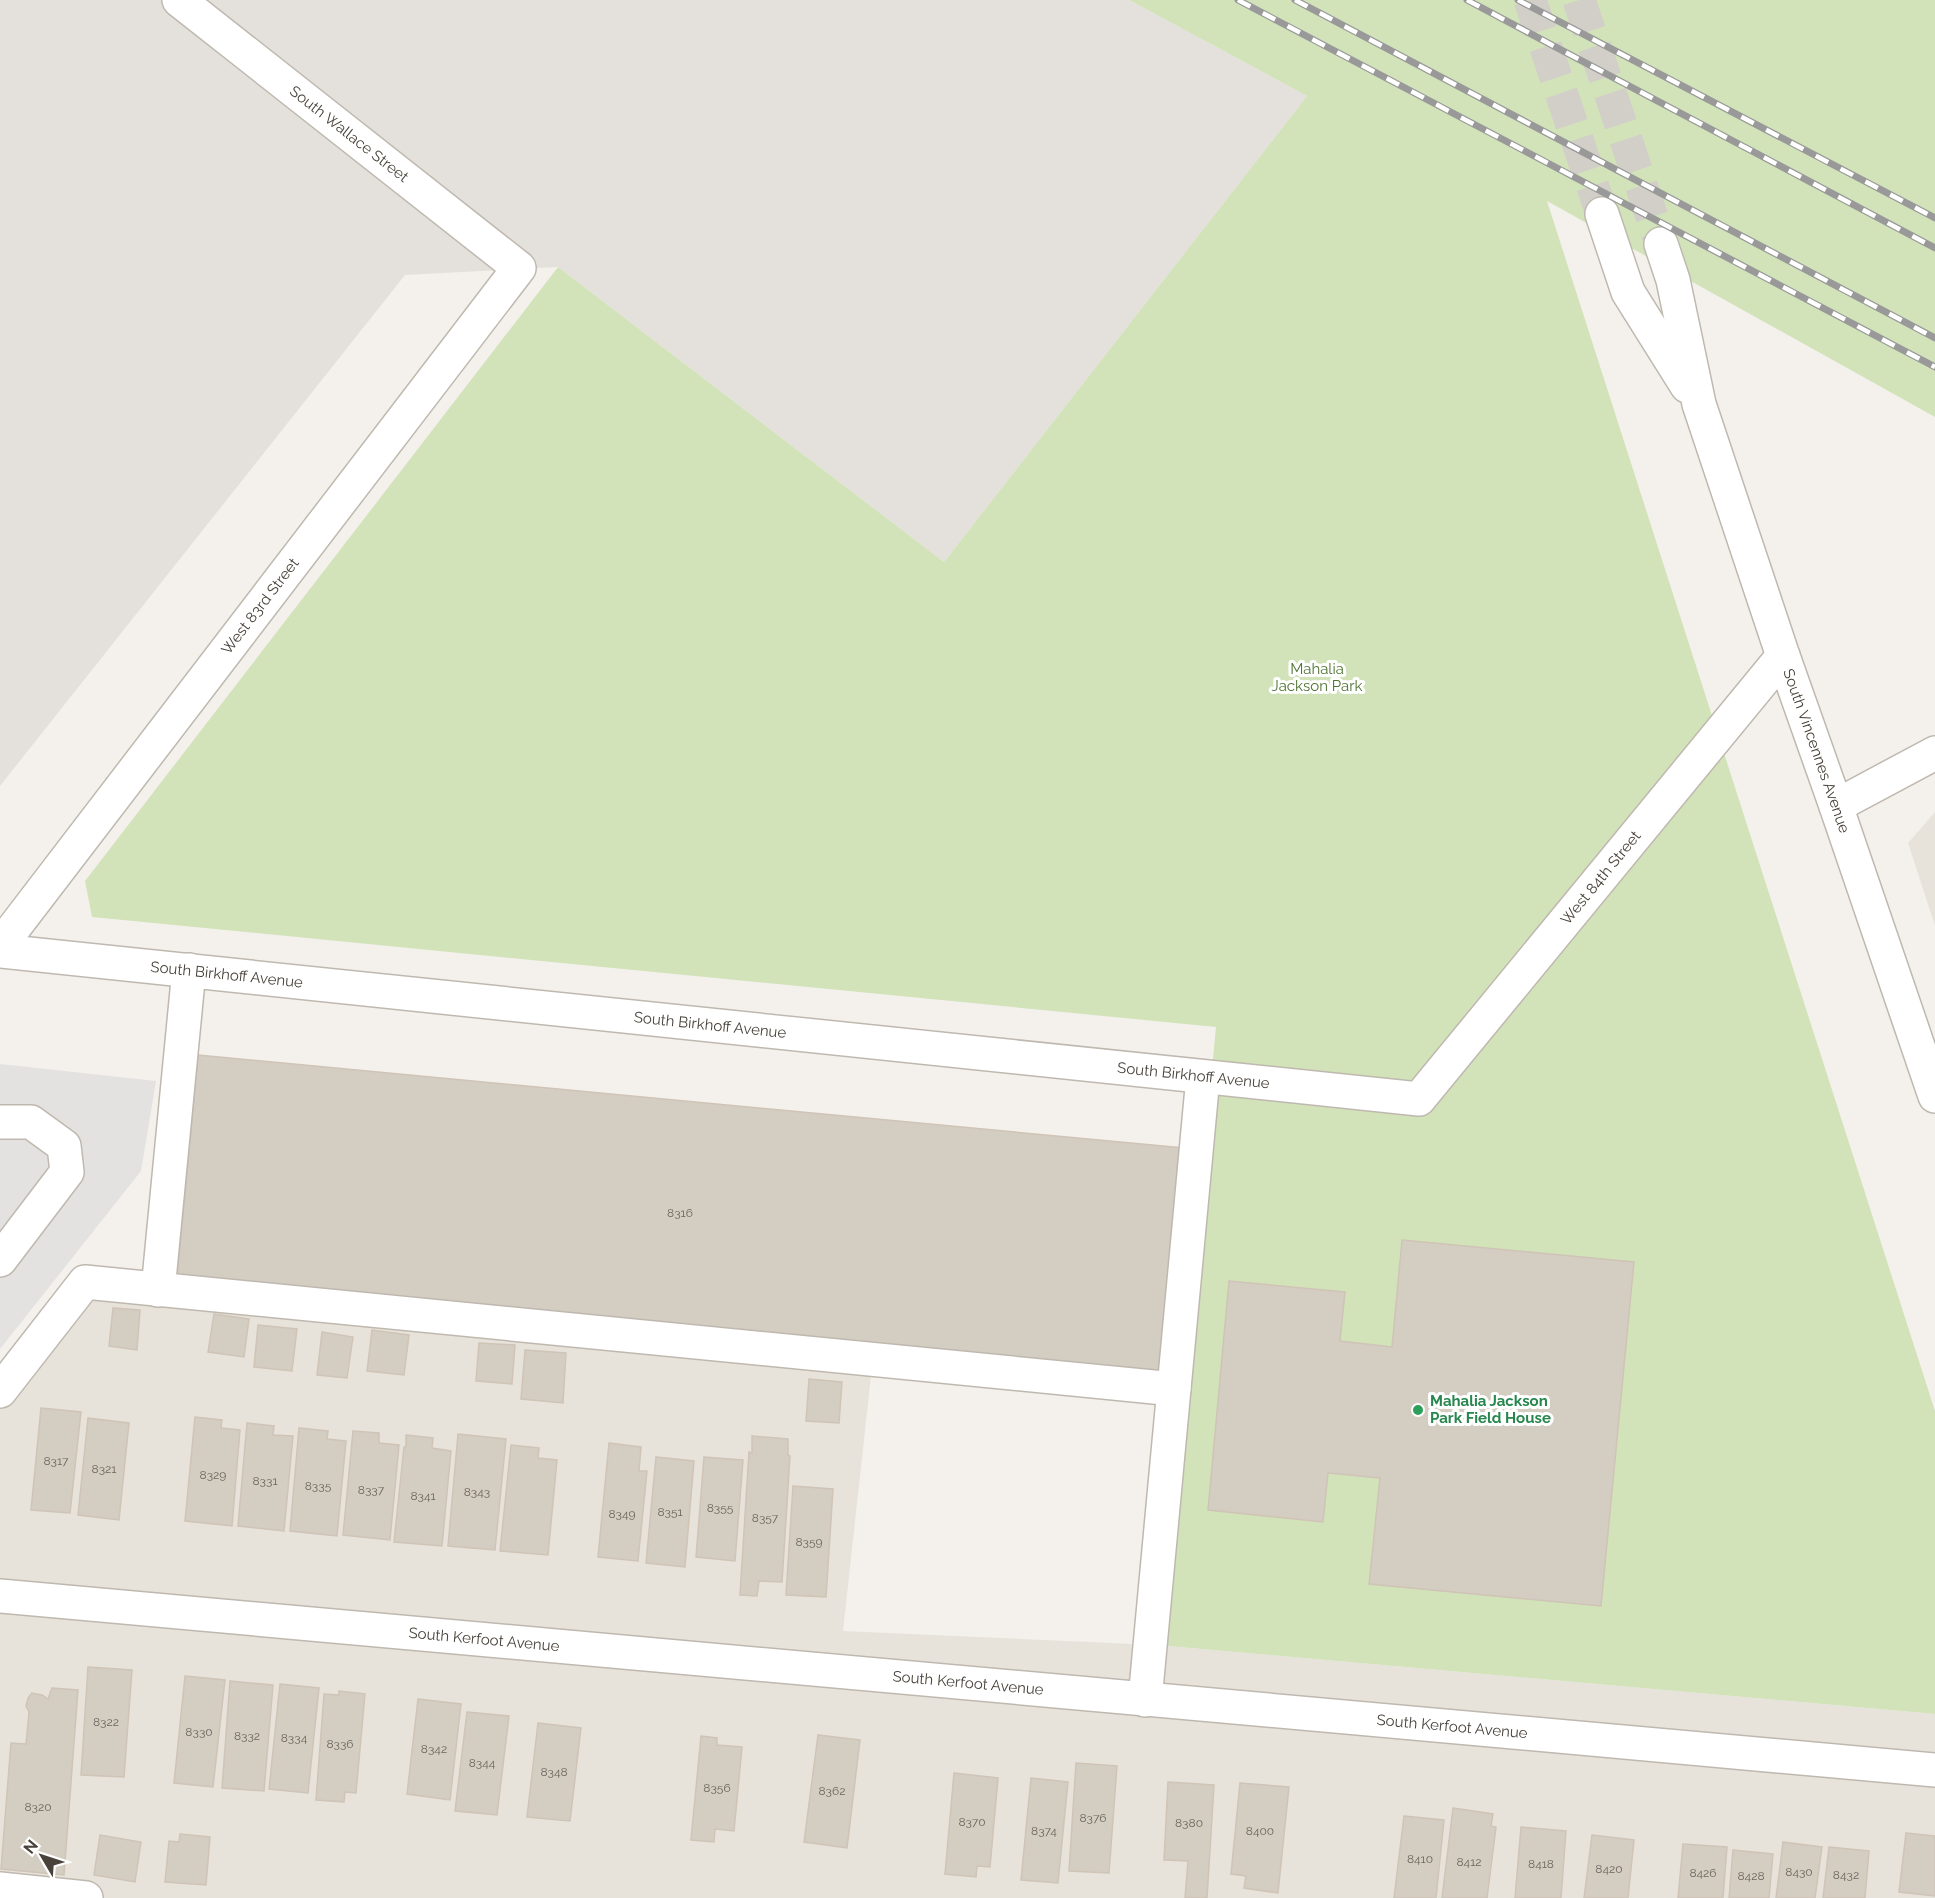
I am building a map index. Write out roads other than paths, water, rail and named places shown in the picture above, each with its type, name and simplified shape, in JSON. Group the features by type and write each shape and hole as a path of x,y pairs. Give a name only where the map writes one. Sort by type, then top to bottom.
{"street":[{"name":"South Wallace Street","path":"178,0 519,268"},
{"name":"South Vincennes Avenue","path":"1602,214 1628,292 1699,404"},
{"name":"South Vincennes Avenue","path":"1661,244 1673,280 1699,404 1783,656 1935,1096"},
{"name":"West 83rd Street","path":"0,946 519,268"},
{"name":"West 84th Street","path":"1419,1099 1783,656"},
{"path":"1836,806 1935,753"},
{"name":"South Birkhoff Avenue","path":"0,951 1419,1099"},
{"path":"158,1290 189,970"},
{"path":"1145,1700 1203,1077"},
{"path":"0,1122 31,1122 64,1146 67,1172 0,1260"},
{"path":"0,1390 85,1282 1174,1389"},
{"name":"South Kerfoot Avenue","path":"0,1596 1935,1770"},
{"path":"0,1889 86,1898"}],"tunnel":[{"path":"1530,0 1602,214"},
{"path":"1579,0 1661,244"}],"railway":[{"path":"1238,0 1935,367"},
{"path":"1295,0 1935,338"},
{"path":"1467,0 1935,248"},
{"path":"1518,0 1935,218"}],"place":[{"name":"Mahalia Jackson Park Field House","path":"1418,1410"}],"park label":[{"name":"Mahalia Jackson Park","path":"1317,678"}]}
